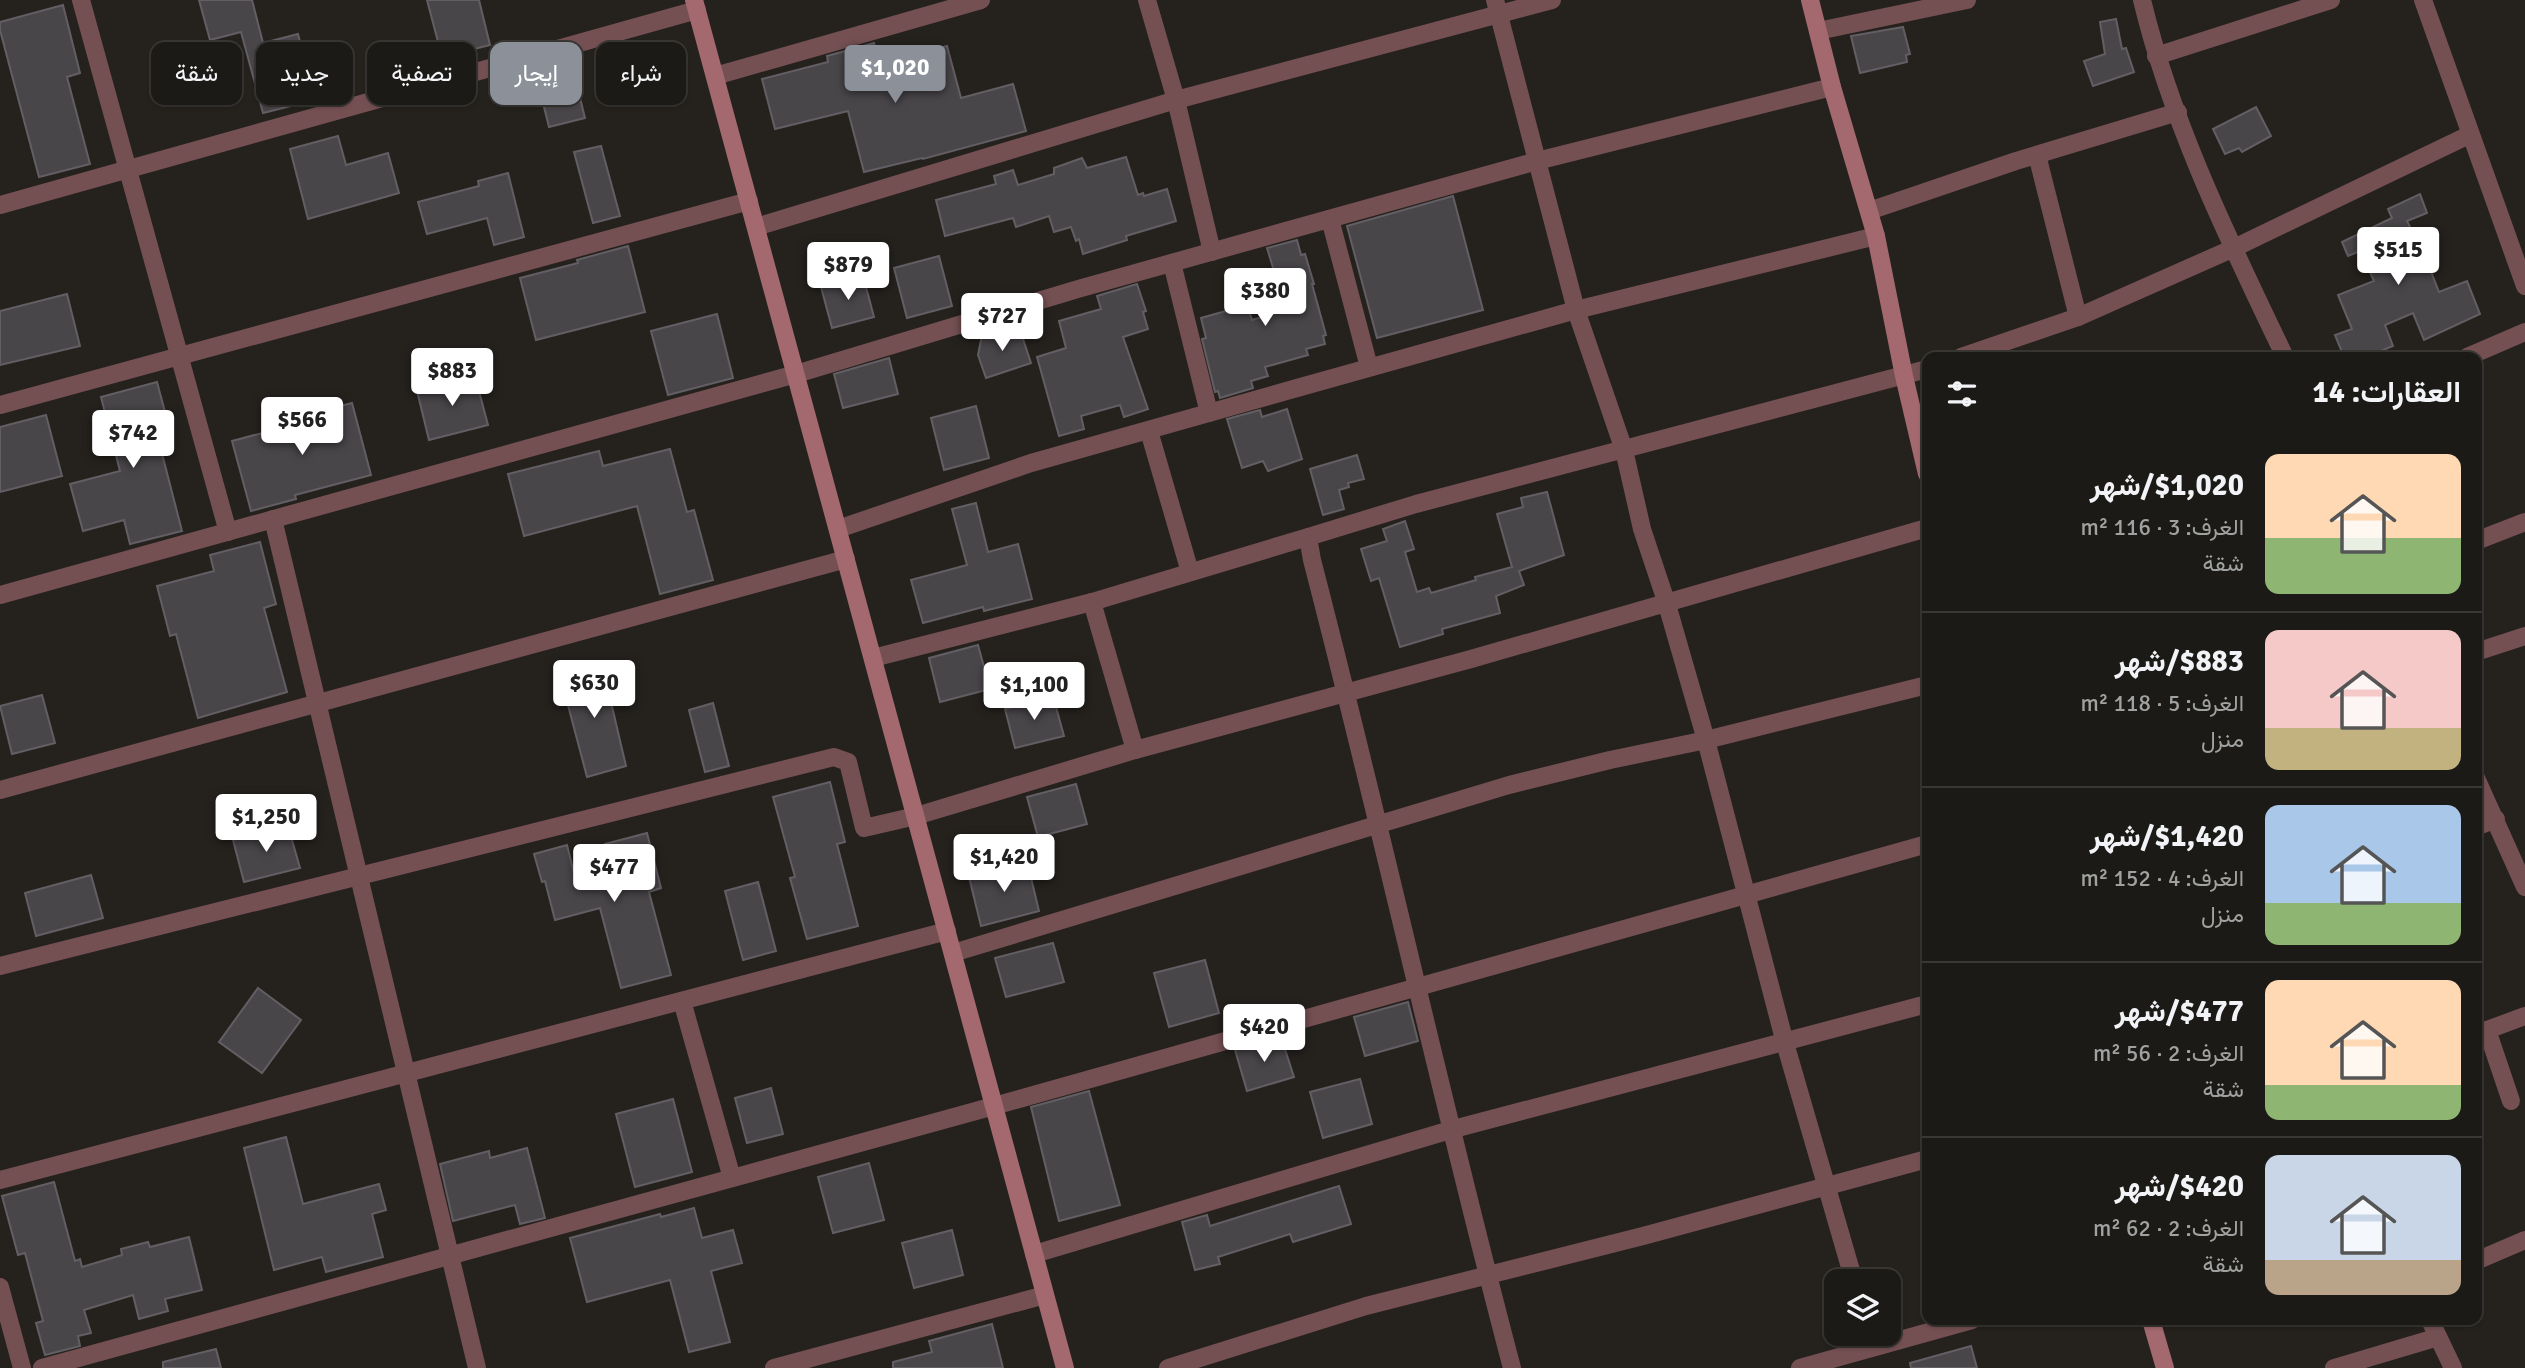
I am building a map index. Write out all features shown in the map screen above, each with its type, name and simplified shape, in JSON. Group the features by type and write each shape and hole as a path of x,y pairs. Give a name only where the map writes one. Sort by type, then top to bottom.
{"street":[{"path":"81,0 228,532"},
{"path":"715,76 981,0"},
{"path":"1147,0 1176,100 1212,252"},
{"path":"756,227 1176,100 1497,7 1552,0"},
{"path":"1810,0 1832,87 1876,236 1922,453"},
{"path":"1818,32 1967,0"},
{"path":"2142,0 2156,56 2178,112 2234,248 2283,352"},
{"path":"2156,56 2331,0"},
{"path":"2423,0 2525,286"},
{"path":"0,205 696,5 1065,1368"},
{"path":"1497,7 1576,310 1624,450 1642,529 1667,601 1706,740 1744,894 1850,1269"},
{"path":"0,595 796,374 1330,219 1537,162 1832,87"},
{"path":"1869,211 2178,112"},
{"path":"1976,352 2078,317 2234,248 2469,135"},
{"path":"2037,155 2078,317"},
{"path":"0,405 749,201"},
{"path":"1330,219 1369,367"},
{"path":"838,529 1031,463 1369,367 1576,310 1876,236"},
{"path":"1172,263 1209,413"},
{"path":"2478,352 2525,331"},
{"path":"873,658 1092,602 1416,505 1922,371"},
{"path":"1149,431 1190,572"},
{"path":"273,519 477,1368"},
{"path":"2482,539 2525,523"},
{"path":"0,966 834,757 848,762 864,828 916,816 1135,750 1471,659 1922,529"},
{"path":"1308,537 1450,1130 1512,1368"},
{"path":"0,790 846,559"},
{"path":"1092,602 1135,750"},
{"path":"2482,650 2525,635"},
{"path":"953,953 1509,785 1922,686"},
{"path":"2482,790 2525,887"},
{"path":"2482,825 2496,819"},
{"path":"42,1368 994,1106 1922,845"},
{"path":"0,1180 947,931"},
{"path":"682,1001 732,1178"},
{"path":"1034,1254 1450,1130 1922,1005"},
{"path":"2511,1101 2482,1032 2525,1016"},
{"path":"1168,1368 1366,1306 1922,1160"},
{"path":"2482,1258 2525,1240"},
{"path":"0,1287 22,1368"},
{"path":"774,1368 1045,1295"},
{"path":"1901,1334 1947,1325"},
{"path":"2152,1325 2165,1368"},
{"path":"2432,1325 2453,1368"},
{"path":"2334,1368 2438,1337"},
{"path":"1800,1368 1857,1346"}],"building":[{"path":"199,0 252,0 263,42 256,42 256,87 241,32 210,40"},
{"path":"427,0 479,0 490,45 476,48 476,42 438,42"},
{"path":"63,5 80,73 67,77 90,164 39,177 0,22"},
{"path":"2116,19 2122,49 2126,48 2134,72 2093,86 2084,61 2105,54 2100,22"},
{"path":"1903,27 1910,54 1906,55 1907,62 1860,73 1851,36"},
{"path":"298,34 300,42 267,42"},
{"path":"874,43 879,64 947,46 961,98 1013,84 1026,131 864,172 848,111 775,129 762,79 828,62 827,56"},
{"path":"261,105 295,105 263,113"},
{"path":"544,105 582,105 585,118 549,127"},
{"path":"2256,107 2271,136 2242,152 2239,148 2225,154 2213,129"},
{"path":"338,136 346,165 388,153 399,193 308,219 290,149"},
{"path":"601,146 620,216 593,223 574,152"},
{"path":"1126,157 1138,195 1143,193 1144,196 1167,189 1176,221 1126,236 1127,240 1083,254 1079,239 1076,241 1071,227 1054,232 1049,216 1016,227 1013,218 945,236 936,200 996,184 994,176 1013,170 1018,185 1054,174 1054,168 1082,158 1087,168"},
{"path":"508,173 524,237 494,245 487,218 427,234 418,202 479,186 478,181"},
{"path":"2420,194 2427,213 2407,221 2439,292 2467,281 2480,314 2424,340 2413,313 2385,325 2393,346 2378,352 2342,352 2335,335 2352,329 2338,295 2374,281 2360,251 2348,256 2342,242 2392,218 2388,209"},
{"path":"1453,196 1483,310 1377,338 1347,226"},
{"path":"1297,240 1301,255 1305,254 1314,284 1326,335 1323,336 1325,344 1306,349 1308,355 1265,367 1268,376 1251,381 1253,388 1220,398 1218,391 1215,392 1202,339 1206,338 1201,318 1247,305 1252,320 1286,310 1267,248"},
{"path":"628,246 645,312 536,340 520,278"},
{"path":"939,256 952,306 907,318 894,268"},
{"path":"863,276 874,317 832,328 821,287"},
{"path":"1137,284 1146,311 1143,312 1148,329 1123,337 1148,409 1124,417 1120,405 1081,416 1084,429 1059,436 1037,357 1066,348 1059,321 1101,309 1097,296"},
{"path":"67,294 80,346 0,365 0,311"},
{"path":"717,314 733,378 668,395 651,331"},
{"path":"992,327 994,336 1008,331 1013,336 1021,333 1031,363 986,378 978,355 983,330"},
{"path":"889,358 898,394 843,408 834,374"},
{"path":"475,376 488,425 429,440 417,391"},
{"path":"157,382 172,438 159,442 182,531 130,544 124,520 83,531 70,484 120,471 101,397"},
{"path":"352,403 371,475 295,495 296,499 251,511 232,441 300,423 298,417"},
{"path":"976,406 989,458 944,470 931,418"},
{"path":"1287,409 1302,459 1268,471 1263,461 1242,468 1227,419 1260,410 1262,417"},
{"path":"46,415 62,476 0,492 0,427"},
{"path":"670,449 687,512 694,510 713,580 660,594 637,506 524,536 508,474 599,451 603,466"},
{"path":"1357,455 1364,479 1348,483 1349,487 1339,490 1344,509 1323,515 1310,469"},
{"path":"1547,492 1564,555 1519,571 1524,585 1496,596 1500,613 1442,629 1443,634 1400,647 1379,578 1371,581 1361,549 1387,541 1383,529 1405,521 1414,549 1405,552 1417,592 1429,588 1431,593 1476,580 1475,577 1512,567 1497,514 1523,507 1521,498"},
{"path":"976,503 988,552 1018,544 1032,599 984,611 983,607 923,623 911,580 967,565 952,509"},
{"path":"260,542 276,604 264,608 287,692 198,718 176,634 170,636 157,586 214,571 210,555"},
{"path":"978,645 990,689 940,702 929,658"},
{"path":"602,664 626,766 587,777 560,675"},
{"path":"42,695 55,743 12,754 0,706"},
{"path":"1053,696 1064,736 1015,748 1005,709"},
{"path":"713,703 729,766 705,772 689,710"},
{"path":"830,782 845,842 837,844 858,926 807,939 790,878 795,877 773,797"},
{"path":"1076,784 1087,824 1038,837 1027,797"},
{"path":"288,826 300,868 244,882 233,840"},
{"path":"647,833 661,888 649,892 671,975 621,988 600,908 555,920 545,881 542,882 534,854 567,845 575,877 611,868 605,844"},
{"path":"1027,861 1039,911 981,926 969,877"},
{"path":"91,875 103,918 36,936 25,893"},
{"path":"758,882 776,951 743,960 725,891"},
{"path":"1053,943 1064,982 1006,997 995,958"},
{"path":"1205,960 1219,1013 1169,1027 1154,973"},
{"path":"258,988 301,1020 262,1073 219,1042"},
{"path":"1408,1002 1418,1041 1365,1056 1354,1017"},
{"path":"1281,1037 1294,1077 1247,1091 1235,1050"},
{"path":"1360,1079 1372,1124 1323,1138 1310,1092"},
{"path":"771,1088 783,1134 747,1143 735,1098"},
{"path":"1089,1091 1120,1205 1059,1221 1031,1107"},
{"path":"673,1099 692,1172 635,1187 616,1114"},
{"path":"286,1137 303,1204 379,1184 386,1210 372,1214 383,1257 326,1272 322,1257 274,1270 244,1148"},
{"path":"527,1148 545,1218 520,1224 515,1205 453,1221 440,1164 489,1151 490,1158"},
{"path":"869,1163 884,1220 833,1233 818,1177"},
{"path":"54,1182 75,1261 80,1259 82,1267 122,1255 121,1249 148,1242 150,1247 189,1237 202,1290 165,1299 168,1311 139,1319 133,1295 84,1310 91,1333 78,1336 80,1346 45,1355 36,1323 43,1321 25,1253 18,1255 2,1196"},
{"path":"1339,1186 1351,1224 1293,1242 1290,1234 1218,1257 1220,1264 1195,1270 1182,1222 1207,1215 1210,1226"},
{"path":"694,1208 702,1238 733,1230 742,1263 711,1271 730,1342 689,1352 670,1280 587,1302 570,1238 660,1214 661,1217"},
{"path":"952,1230 963,1275 914,1288 902,1243"},
{"path":"992,1324 1003,1368 893,1368 893,1362 932,1352 929,1341"},
{"path":"1971,1346 1977,1368 1911,1368 1910,1363"},
{"path":"216,1349 221,1368 163,1368 163,1362"}]}
